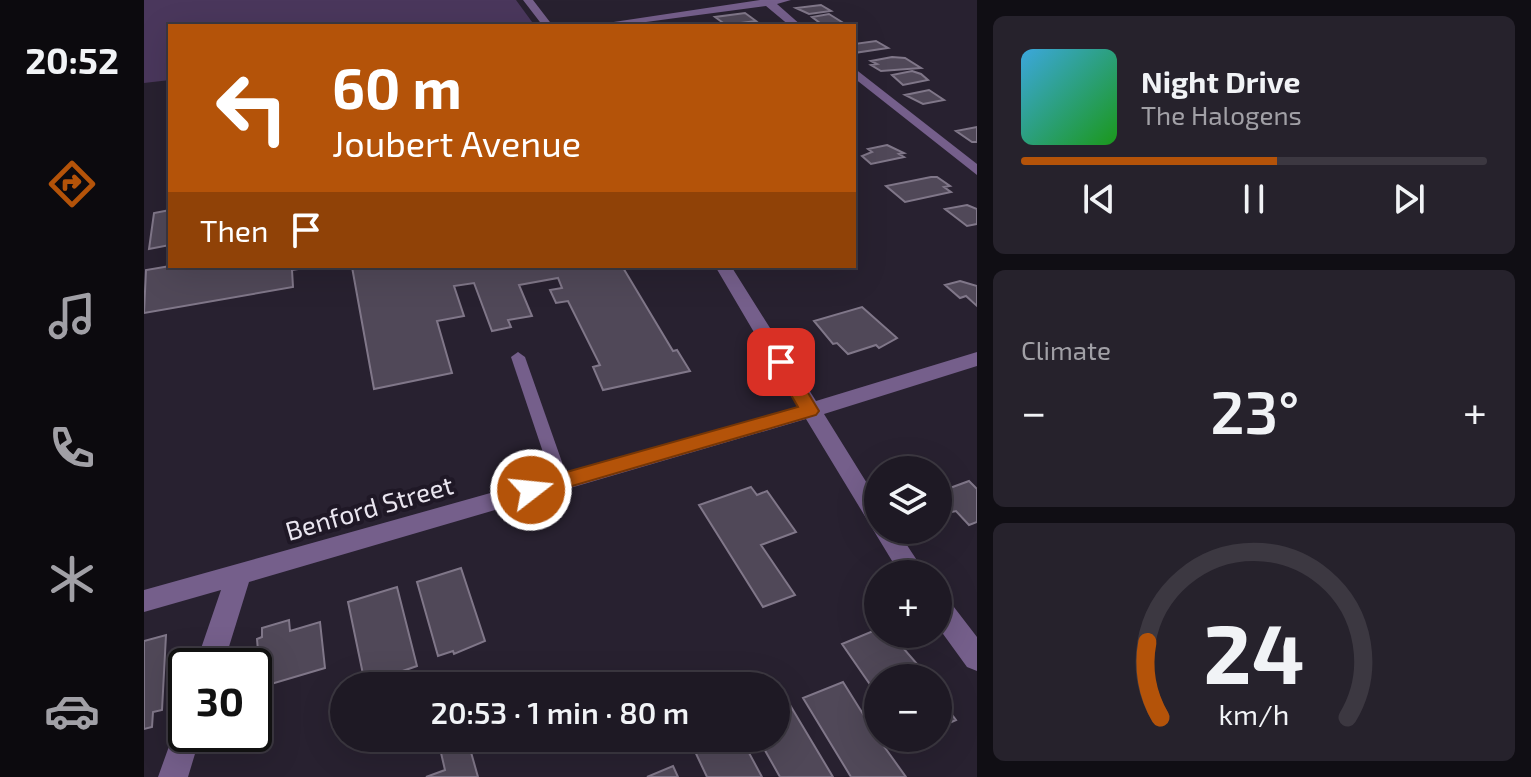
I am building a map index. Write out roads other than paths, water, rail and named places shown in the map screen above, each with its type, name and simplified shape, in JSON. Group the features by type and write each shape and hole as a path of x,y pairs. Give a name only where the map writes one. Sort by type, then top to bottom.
{"street":[{"path":"528,0 546,24"},
{"path":"606,24 786,0"},
{"path":"766,1 795,24"},
{"path":"856,74 977,171"},
{"path":"724,268 864,499"},
{"name":"Benford Street","path":"144,601 809,411 977,359"},
{"path":"215,648 239,574"},
{"path":"952,625 977,658"},
{"path":"173,777 181,752"}],"lane":[{"path":"518,357 561,482"}]}
